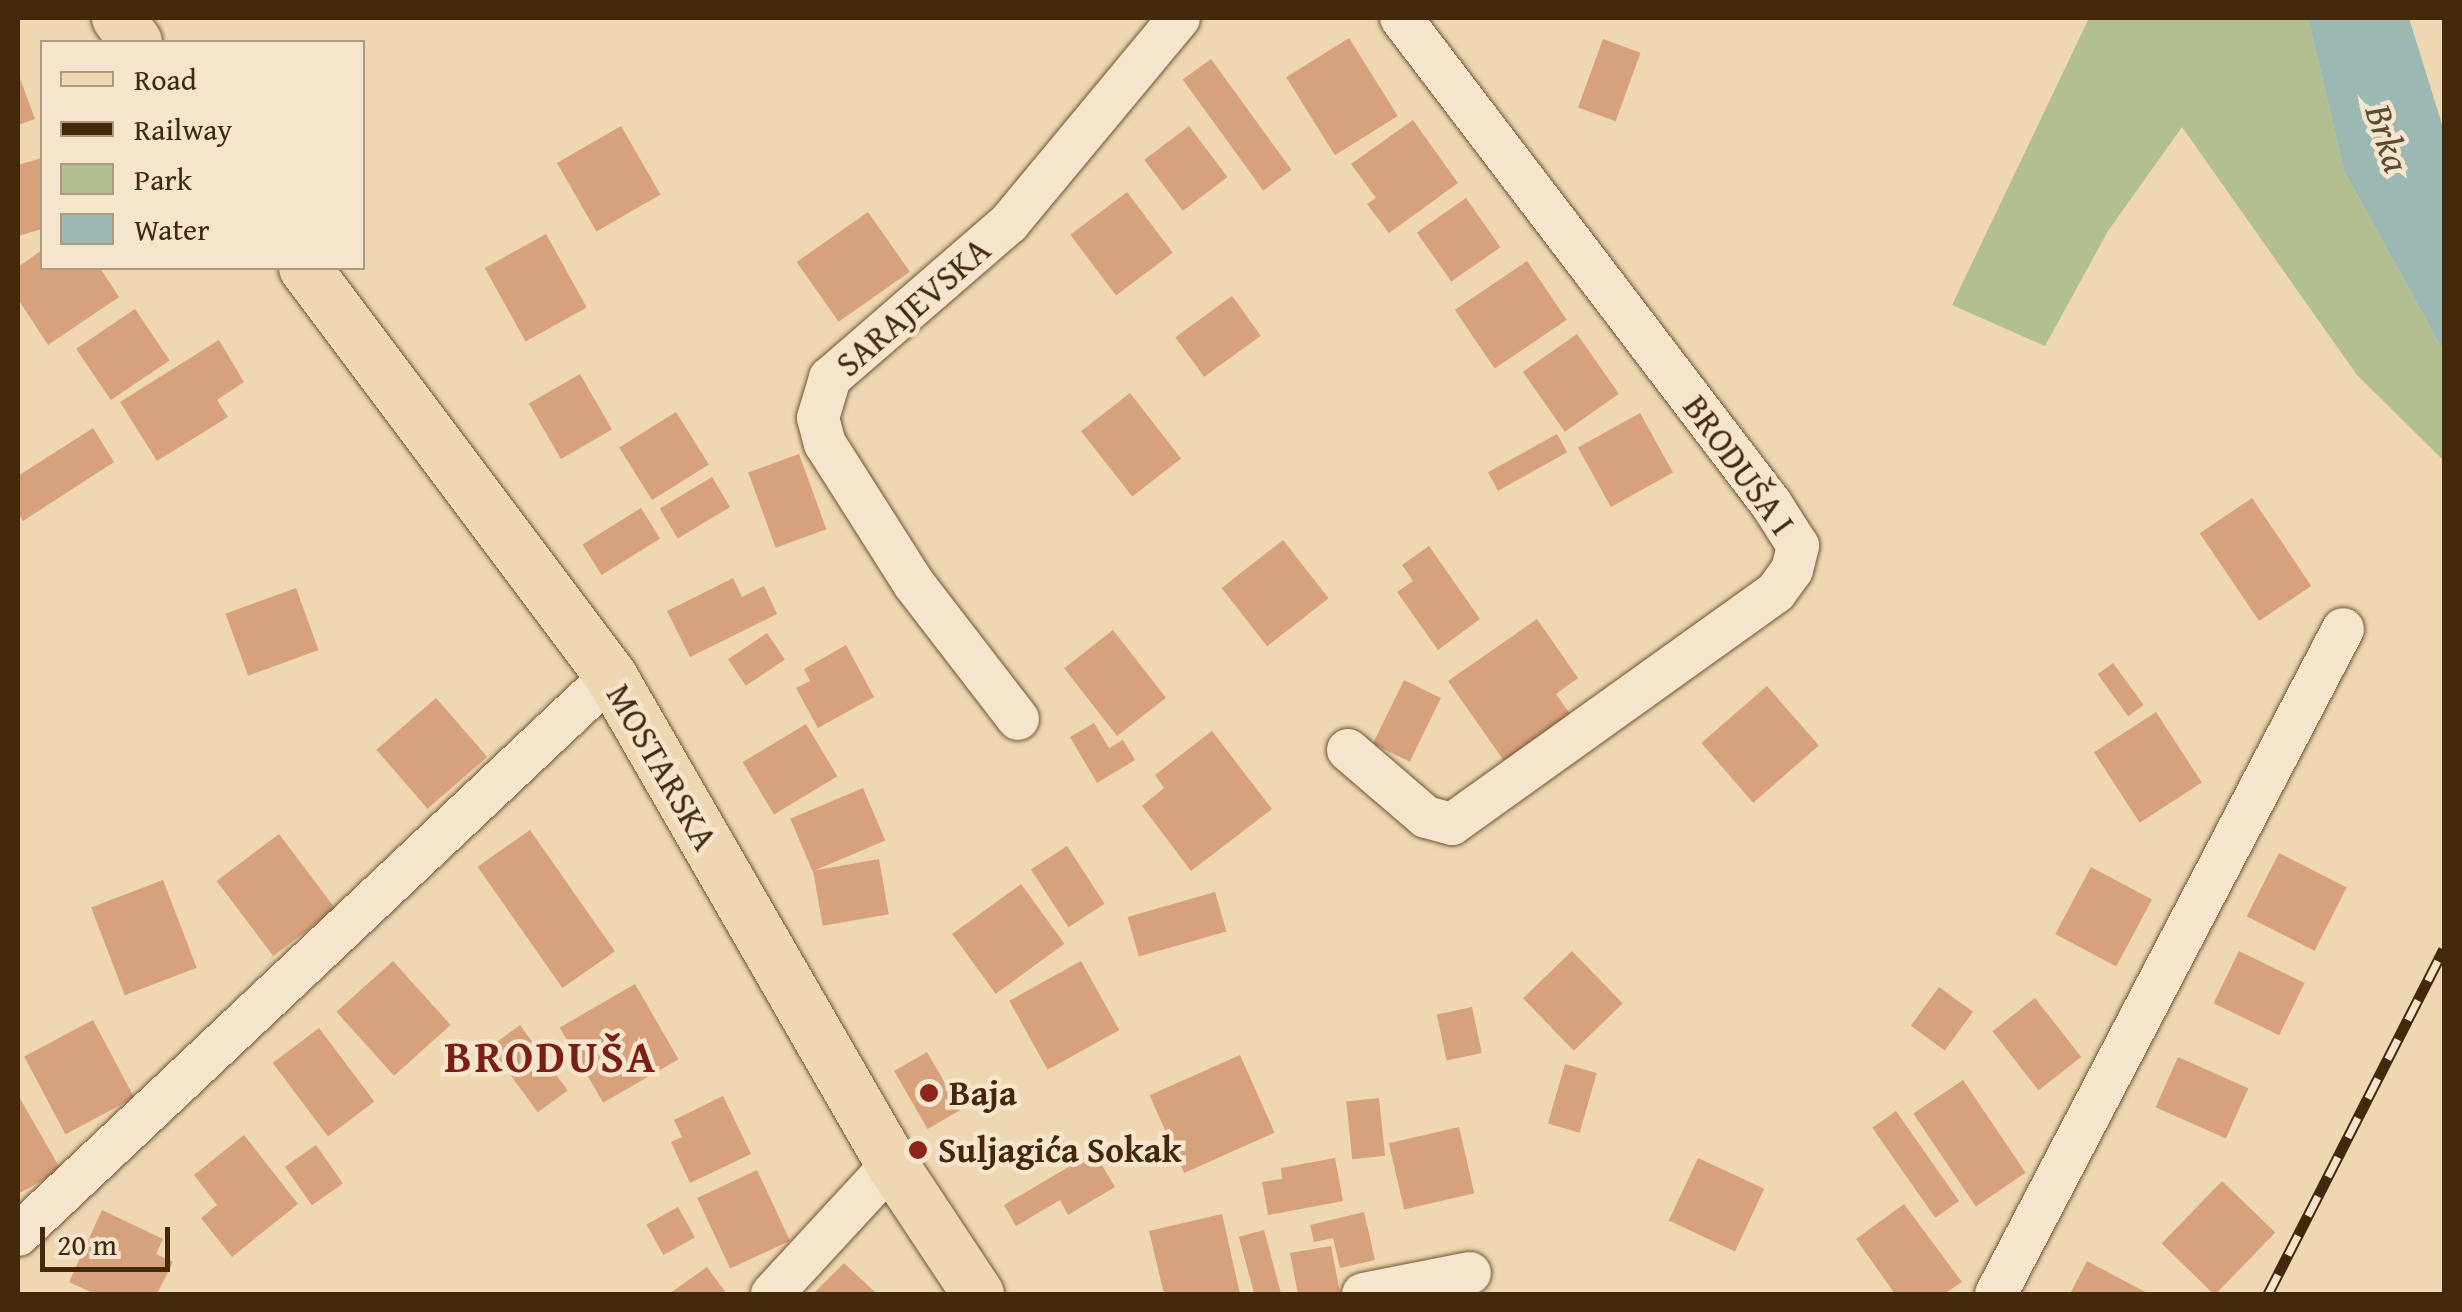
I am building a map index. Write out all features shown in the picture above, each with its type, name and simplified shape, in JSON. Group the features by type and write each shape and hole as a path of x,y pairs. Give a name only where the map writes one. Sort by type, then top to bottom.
{"main road":[{"path":"118,18 134,40"},
{"name":"MOSTARSKA","path":"306,270 611,676 892,1164 978,1294"}],"street":[{"name":"SARAJEVSKA","path":"1018,719 914,584 825,444 818,418 830,378 1009,223 1179,18"},
{"name":"BRODUŠA I","path":"1348,750 1426,817 1452,824 1776,592 1792,570 1798,546 1772,504 1401,18"},
{"path":"1996,1294 2342,629"},
{"path":"18,1235 611,676"},
{"path":"772,1294 892,1164"},
{"path":"1363,1294 1470,1273"}],"green space":[{"path":"2089,18 2308,18 2344,171 2444,352 2444,461 2357,375 2182,127 2108,231 2045,346 1952,305"}],"water":[{"name":"Brka","path":"2308,18 2409,18 2444,131 2444,352 2344,171"}],"building":[{"path":"1349,38 1398,116 1335,155 1286,77"},
{"path":"1603,39 1641,53 1616,121 1578,108"},
{"path":"1211,59 1292,170 1263,190 1183,80"},
{"path":"18,73 35,119 18,125"},
{"path":"1413,120 1458,183 1389,233 1367,204 1376,198 1351,164"},
{"path":"621,126 660,194 596,231 557,163"},
{"path":"1189,126 1228,177 1183,211 1144,160"},
{"path":"40,159 40,230 18,236 18,165"},
{"path":"1127,192 1173,253 1116,295 1070,235"},
{"path":"1466,198 1500,247 1451,282 1417,232"},
{"path":"868,212 910,272 839,322 797,262"},
{"path":"546,234 587,307 526,341 485,268"},
{"path":"40,251 40,270 101,270 119,297 48,345 18,299 18,267"},
{"path":"1527,261 1567,320 1495,369 1455,310"},
{"path":"1232,296 1261,336 1204,377 1175,337"},
{"path":"135,309 170,360 111,400 76,349"},
{"path":"1577,334 1619,394 1565,432 1523,372"},
{"path":"219,340 244,382 217,400 228,417 157,461 120,402"},
{"path":"580,374 612,429 561,459 529,404"},
{"path":"1130,393 1181,458 1132,497 1081,431"},
{"path":"676,412 709,465 652,500 619,448"},
{"path":"1640,413 1673,472 1611,507 1578,447"},
{"path":"93,428 114,462 23,521 18,513 18,476"},
{"path":"1557,434 1567,452 1498,491 1488,472"},
{"path":"799,454 826,529 776,548 748,472"},
{"path":"712,477 730,507 678,538 660,508"},
{"path":"2252,498 2311,586 2259,621 2200,533"},
{"path":"641,508 660,539 602,575 582,545"},
{"path":"1283,540 1329,598 1267,646 1222,588"},
{"path":"1429,546 1480,619 1438,650 1397,592 1413,581 1402,565"},
{"path":"733,578 742,597 764,586 777,614 690,657 667,611"},
{"path":"296,588 319,650 248,676 226,614"},
{"path":"1537,619 1578,678 1556,694 1570,714 1504,761 1448,681"},
{"path":"1113,630 1166,698 1117,736 1064,668"},
{"path":"767,633 785,660 746,686 728,659"},
{"path":"846,645 874,697 818,728 796,688 810,681 804,669"},
{"path":"2113,663 2144,705 2128,716 2098,674"},
{"path":"1404,680 1441,698 1410,762 1373,744"},
{"path":"1767,686 1819,746 1753,803 1701,743"},
{"path":"436,698 487,757 428,809 376,750"},
{"path":"2156,712 2202,782 2140,823 2094,752"},
{"path":"1094,723 1109,748 1123,740 1135,760 1097,783 1070,737"},
{"path":"806,724 837,776 774,814 743,762"},
{"path":"1212,731 1272,809 1191,871 1142,806 1164,788 1155,775"},
{"path":"863,788 885,840 813,871 790,819"},
{"path":"530,830 615,951 562,988 478,867"},
{"path":"279,834 336,909 273,956 217,881"},
{"path":"1067,846 1105,904 1069,927 1031,869"},
{"path":"2279,853 2347,888 2314,951 2247,916"},
{"path":"879,859 889,914 823,926 813,871"},
{"path":"2091,867 2152,899 2116,966 2055,934"},
{"path":"163,880 197,968 125,995 91,908"},
{"path":"1021,884 1064,944 996,994 952,934"},
{"path":"1215,892 1226,931 1139,956 1128,917"},
{"path":"1572,951 1623,1004 1574,1051 1523,998"},
{"path":"2239,951 2305,983 2279,1035 2214,1003"},
{"path":"393,961 451,1025 394,1076 337,1012"},
{"path":"1081,961 1119,1030 1048,1070 1009,1001"},
{"path":"635,984 678,1059 603,1103 560,1028"},
{"path":"1939,987 1973,1012 1945,1051 1911,1026"},
{"path":"2035,998 2081,1057 2039,1090 1992,1031"},
{"path":"1472,1007 1482,1053 1447,1060 1437,1014"},
{"path":"93,1020 134,1098 65,1134 24,1057"},
{"path":"520,1025 568,1091 538,1112 490,1047"},
{"path":"319,1028 374,1101 328,1136 273,1063"},
{"path":"927,1052 960,1110 928,1129 894,1071"},
{"path":"1240,1055 1275,1133 1184,1173 1150,1095"},
{"path":"2178,1057 2248,1088 2226,1139 2156,1107"},
{"path":"1565,1064 1597,1073 1580,1133 1548,1124"},
{"path":"1963,1080 2026,1173 1976,1206 1913,1114"},
{"path":"18,1095 61,1170 18,1194"},
{"path":"723,1096 751,1154 690,1183 671,1142 682,1137 674,1120"},
{"path":"1379,1098 1385,1156 1352,1159 1346,1101"},
{"path":"1896,1111 1959,1201 1935,1218 1872,1128"},
{"path":"1459,1127 1474,1193 1404,1209 1389,1143"},
{"path":"244,1135 298,1204 232,1257 201,1218 217,1205 194,1175"},
{"path":"316,1145 343,1184 312,1205 285,1167"},
{"path":"1094,1152 1115,1187 1068,1215 1060,1200 1016,1226 1004,1205"},
{"path":"1335,1158 1343,1201 1268,1215 1262,1182 1282,1179 1281,1168"},
{"path":"1698,1158 1764,1189 1735,1251 1669,1221"},
{"path":"757,1170 790,1241 730,1269 697,1198"},
{"path":"2222,1181 2275,1232 2216,1294 2162,1244"},
{"path":"1904,1204 1962,1282 1944,1294 1895,1294 1856,1239"},
{"path":"678,1207 695,1238 663,1255 647,1224"},
{"path":"102,1210 163,1239 156,1254 173,1262 157,1294 95,1294 69,1282"},
{"path":"1364,1212 1375,1260 1340,1268 1333,1238 1314,1242 1310,1225"},
{"path":"1222,1214 1240,1294 1164,1294 1149,1231"},
{"path":"1264,1230 1281,1294 1254,1294 1239,1237"},
{"path":"1331,1246 1340,1293 1298,1294 1290,1253"},
{"path":"2087,1261 2149,1294 2070,1294"},
{"path":"844,1263 877,1294 813,1294"},
{"path":"707,1267 727,1294 669,1294"}],"railway":[{"path":"2268,1294 2444,949"}],"place":[{"name":"Baja","path":"929,1093"},
{"name":"Suljagića Sokak","path":"918,1150"}],"district":[{"name":"BRODUŠA","path":"551,1056"}]}
